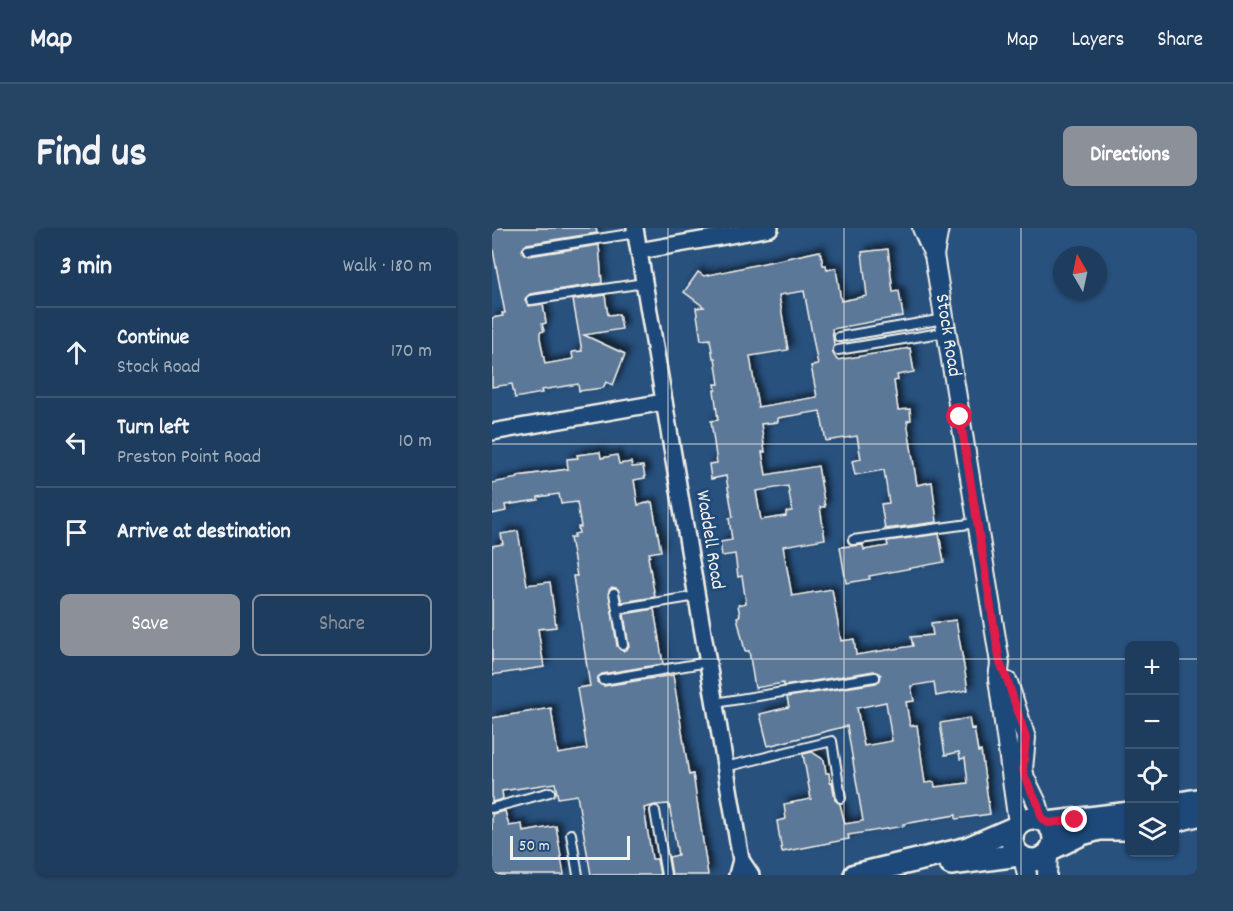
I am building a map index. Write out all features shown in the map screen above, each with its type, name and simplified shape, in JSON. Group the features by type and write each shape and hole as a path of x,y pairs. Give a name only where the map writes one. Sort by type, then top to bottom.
{"main road":[{"path":"1179,803 1197,800"},
{"path":"855,875 968,848 1028,818 1045,821 1125,813"},
{"path":"1179,820 1197,815"},
{"name":"Stock Road","path":"1045,821 1054,836 1049,860"},
{"name":"Stock Road","path":"1016,826 1012,834 1012,845 1023,862"},
{"path":"900,875 970,860 1007,858 1023,862 1049,860 1082,834 1100,829 1125,829"}],"street":[{"path":"639,251 770,228"},
{"name":"Stock Road","path":"922,228 934,255 1000,663 1026,738 1023,769 1025,778 1045,821"},
{"name":"Stock Road","path":"934,255 939,228"},
{"name":"Waddell Road","path":"636,230 715,703 739,867 750,875"},
{"path":"492,432 664,402"},
{"name":"Stock Road","path":"1000,663 998,679 1016,826"}],"lane":[{"path":"528,250 636,230"},
{"path":"531,300 644,283"},
{"path":"839,337 945,325"},
{"path":"838,350 945,325"},
{"path":"853,540 977,523"},
{"path":"614,593 623,645"},
{"path":"617,609 697,596"},
{"path":"603,680 708,662"},
{"path":"715,703 875,677"},
{"path":"725,767 832,741 841,798"},
{"path":"492,808 550,792"},
{"path":"655,812 666,875"},
{"path":"571,834 578,875"}],"building":[{"path":"492,228 596,228 597,233 527,244 522,250 529,256 599,245 602,283 530,294 525,300 529,306 543,304 546,323 542,324 544,331 540,332 540,338 545,364 573,359 572,352 582,351 573,300 605,295 608,315 619,314 622,329 584,335 625,354 613,385 606,382 603,388 579,391 578,384 541,390 542,393 515,398 512,384 492,387 492,318 503,316 502,313 505,313 492,245"},
{"path":"888,249 893,292 899,291 903,316 832,329 834,345 832,352 837,360 910,348 914,372 897,375 898,380 894,381 898,410 910,409 911,420 907,421 917,485 932,482 937,522 885,529 881,504 889,503 884,470 855,475 852,461 861,459 857,436 826,441 820,411 778,418 778,422 761,424 766,475 818,466 825,507 820,507 825,539 783,546 792,596 832,589 841,641 854,639 856,655 913,646 911,637 933,635 931,623 956,620 968,690 936,696 934,682 911,686 914,701 906,702 910,726 917,725 925,783 934,782 935,787 968,783 965,758 960,759 959,752 945,755 940,723 969,718 971,729 974,728 978,752 981,751 990,814 956,819 956,815 903,824 904,826 848,835 849,839 782,852 777,821 786,819 784,804 811,799 803,754 812,752 824,760 826,773 829,773 835,800 840,804 845,824 863,821 847,726 768,746 760,714 789,707 787,697 876,683 880,680 881,675 874,671 784,686 783,683 755,688 749,651 745,651 737,617 740,616 738,605 746,603 742,576 738,577 735,554 722,556 720,542 732,540 729,518 733,517 726,476 711,479 709,464 717,463 711,421 718,420 714,390 716,390 715,384 719,384 715,358 713,358 710,339 701,340 696,308 704,307 684,292 698,272 704,276 820,251 823,265 826,265 827,270 836,268 841,301 867,296 862,252","holes":["804,291 818,365 811,366 817,397 758,407 750,356 788,350 779,295","788,486 792,511 786,512 786,516 761,520 756,491","886,702 892,741 864,746 857,708"]},
{"path":"600,452 601,458 617,455 619,464 631,462 632,467 643,466 645,478 634,480 638,505 652,502 661,551 649,553 648,557 655,597 622,602 618,589 612,587 609,590 617,646 623,651 629,647 624,614 654,609 663,664 602,674 598,677 597,682 604,686 673,675 689,775 693,774 708,875 672,875 669,857 678,855 669,804 644,808 652,859 657,859 660,875 591,875 577,795 558,798 555,783 502,791 503,799 492,802 492,718 551,708 558,754 587,749 577,688 590,686 573,576 577,576 570,538 574,538 574,534 579,533 578,527 581,527 577,502 561,504 559,494 505,505 506,511 492,514 492,483 518,478 518,476 568,469 567,459 578,458 577,455"},
{"path":"518,531 527,585 550,582 556,627 538,629 544,667 492,675 492,546 503,544 501,534"},
{"path":"939,534 944,562 869,576 870,579 846,583 840,547 863,545 864,550 888,546 887,541"},
{"path":"505,811 509,826 522,824 523,832 556,826 564,875 492,875 492,814"}],"route":[{"path":"960,417 1000,663 1026,738 1023,769 1025,778 1042,819 1048,823 1075,820"}]}
